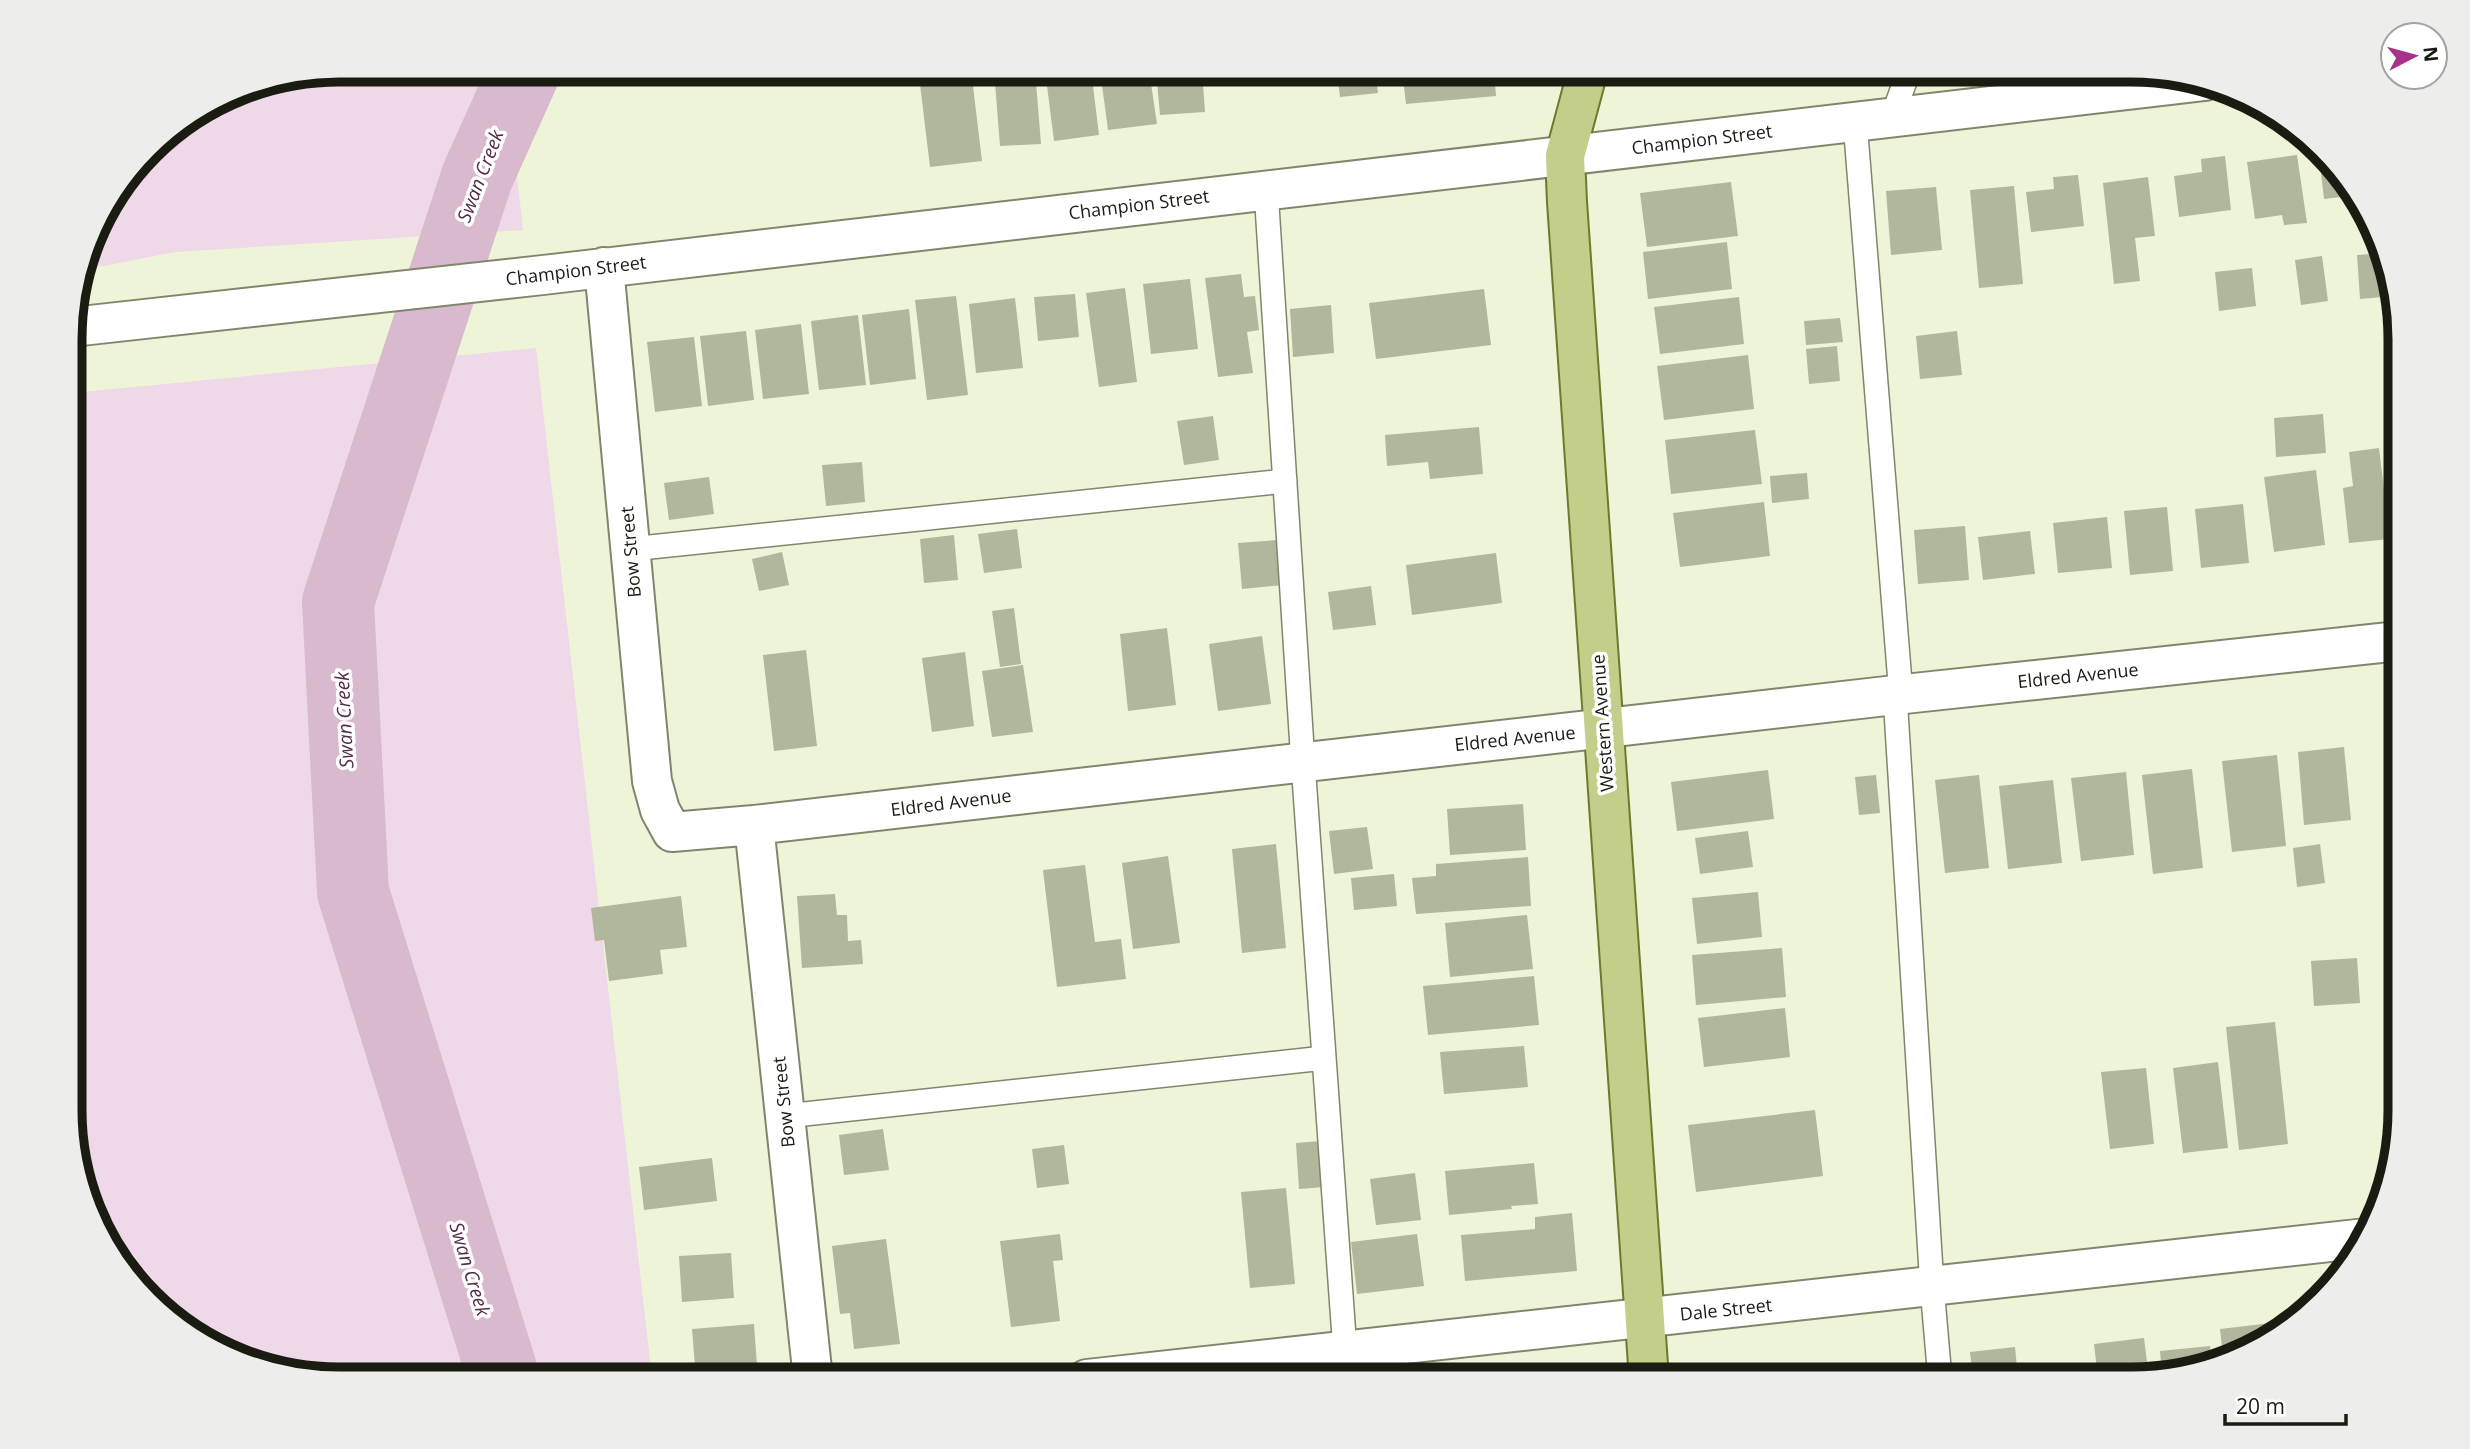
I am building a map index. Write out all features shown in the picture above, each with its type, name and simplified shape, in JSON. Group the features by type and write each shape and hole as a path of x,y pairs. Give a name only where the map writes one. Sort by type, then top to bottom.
{"main road":[{"name":"Western Avenue","path":"1585,82 1565,156 1649,1367"}],"street":[{"name":"Champion Street","path":"83,326 543,275 2170,85"},
{"name":"Bow Street","path":"604,267 652,781 660,810 672,832"},
{"name":"Eldred Avenue","path":"672,832 2388,642"},
{"name":"Bow Street","path":"754,825 812,1367"},
{"name":"Dale Street","path":"1250,1367 1359,1359 1645,1319 2352,1240"}],"lane":[{"path":"1900,82 1873,120 1898,695 1932,1287 1939,1367"},
{"path":"1266,190 1324,1058 1359,1359"},
{"path":"631,549 1285,481"},
{"path":"786,1116 1324,1058"}],"shaded area":[{"path":"506,82 523,230 175,252 93,268 109,226 135,183 157,157 183,135 226,109 273,91 306,84"},
{"path":"536,348 651,1367 339,1367 289,1362 241,1347 183,1314 157,1292 135,1266 117,1238 102,1208 91,1176 84,1143 82,1110 82,392"}],"building":[{"path":"972,82 982,161 930,167 920,84"},
{"path":"995,82 1036,82 1041,144 1000,146"},
{"path":"1047,82 1092,82 1099,135 1054,141"},
{"path":"1102,82 1151,82 1157,124 1108,130"},
{"path":"1157,82 1203,82 1205,112 1160,115"},
{"path":"1338,82 1377,82 1378,93 1340,97"},
{"path":"1403,82 1495,82 1496,96 1406,104"},
{"path":"2297,155 2307,223 2284,225 2282,215 2255,219 2247,162"},
{"path":"2225,156 2231,210 2179,217 2174,176 2202,172 2201,159"},
{"path":"2320,165 2344,197 2324,199"},
{"path":"2078,175 2084,226 2031,232 2026,192 2054,189 2053,177"},
{"path":"2148,177 2155,236 2135,238 2140,281 2114,284 2103,183"},
{"path":"1731,182 1738,236 1647,247 1640,193"},
{"path":"2014,186 2023,284 1979,288 1970,190"},
{"path":"1936,187 1942,250 1891,255 1886,191"},
{"path":"1727,242 1732,289 1648,299 1643,252"},
{"path":"2373,254 2384,297 2360,299 2357,255"},
{"path":"2322,256 2328,301 2301,305 2295,260"},
{"path":"2252,268 2256,306 2219,311 2215,272"},
{"path":"1241,274 1244,297 1255,296 1259,330 1247,332 1253,373 1218,377 1205,278"},
{"path":"1190,279 1198,349 1151,354 1143,284"},
{"path":"1125,288 1137,382 1099,387 1086,293"},
{"path":"1484,289 1491,345 1376,359 1369,303"},
{"path":"1075,294 1079,337 1038,341 1034,297"},
{"path":"956,296 968,395 927,400 915,300"},
{"path":"1739,297 1744,344 1660,354 1654,307"},
{"path":"1015,298 1023,368 976,373 969,304"},
{"path":"1331,305 1334,353 1293,357 1290,309"},
{"path":"909,309 916,379 870,385 862,315"},
{"path":"858,315 866,385 819,390 811,321"},
{"path":"1840,318 1843,342 1806,345 1804,321"},
{"path":"801,324 809,394 763,399 755,330"},
{"path":"746,331 754,400 708,406 700,336"},
{"path":"1957,331 1962,375 1920,379 1916,336"},
{"path":"694,337 702,406 655,412 647,342"},
{"path":"1837,346 1840,381 1809,384 1806,349"},
{"path":"1748,355 1754,409 1664,420 1657,366"},
{"path":"2323,414 2326,453 2276,457 2274,418"},
{"path":"1213,416 1219,460 1184,465 1177,421"},
{"path":"1479,427 1483,474 1430,479 1428,462 1387,466 1385,435"},
{"path":"1755,430 1762,484 1671,494 1665,440"},
{"path":"2379,448 2388,539 2349,543 2343,488 2353,486 2349,452"},
{"path":"862,462 865,502 826,506 822,465"},
{"path":"2316,470 2325,545 2274,552 2264,477"},
{"path":"1807,473 1809,499 1772,503 1770,476"},
{"path":"709,477 714,514 669,520 664,483"},
{"path":"1764,502 1770,556 1680,567 1673,513"},
{"path":"2243,504 2249,563 2201,568 2195,509"},
{"path":"2167,507 2173,571 2130,575 2124,511"},
{"path":"2107,517 2112,568 2058,573 2053,523"},
{"path":"1965,526 1969,580 1918,584 1914,530"},
{"path":"1017,529 1022,568 984,573 978,534"},
{"path":"2030,531 2035,574 1983,580 1978,537"},
{"path":"954,535 958,580 924,583 920,539"},
{"path":"1278,540 1282,585 1242,589 1238,543"},
{"path":"782,552 789,585 759,591 752,559"},
{"path":"1496,553 1502,603 1412,615 1406,565"},
{"path":"1371,586 1376,625 1333,630 1328,592"},
{"path":"1014,608 1021,664 1000,667 992,611"},
{"path":"1167,628 1176,705 1128,711 1120,634"},
{"path":"1262,636 1271,704 1218,711 1209,644"},
{"path":"806,650 817,746 774,751 763,655"},
{"path":"965,652 974,726 932,732 922,658"},
{"path":"1023,665 1033,732 992,737 982,671"},
{"path":"2344,747 2351,820 2304,825 2298,752"},
{"path":"2277,755 2286,846 2232,852 2222,761"},
{"path":"2192,769 2203,868 2153,874 2142,775"},
{"path":"1768,770 1774,819 1677,831 1671,782"},
{"path":"2126,772 2134,855 2081,861 2071,778"},
{"path":"1876,775 1880,813 1859,815 1855,777"},
{"path":"1979,775 1989,868 1945,873 1935,780"},
{"path":"2053,780 2062,863 2008,869 1999,786"},
{"path":"1523,804 1526,850 1450,855 1447,809"},
{"path":"1367,827 1373,869 1334,874 1329,831"},
{"path":"1748,831 1753,867 1700,874 1695,838"},
{"path":"1276,844 1286,948 1242,953 1232,849"},
{"path":"2320,844 2325,883 2297,887 2293,848"},
{"path":"1168,856 1180,943 1133,949 1122,863"},
{"path":"1528,857 1531,906 1416,914 1412,878 1436,876 1436,864"},
{"path":"1085,865 1095,942 1121,939 1126,979 1057,987 1043,870"},
{"path":"1394,874 1397,906 1354,910 1351,878"},
{"path":"1758,892 1762,937 1697,944 1692,898"},
{"path":"835,894 837,915 847,915 848,941 861,940 863,964 802,968 797,896"},
{"path":"681,896 687,947 660,950 663,974 609,981 604,940 595,941 591,908"},
{"path":"1527,915 1533,969 1450,977 1445,923"},
{"path":"1782,948 1786,997 1696,1005 1692,955"},
{"path":"2357,958 2360,1003 2314,1006 2311,961"},
{"path":"1534,976 1539,1025 1428,1035 1423,986"},
{"path":"1785,1008 1790,1057 1704,1067 1698,1018"},
{"path":"2275,1022 2288,1144 2239,1150 2226,1027"},
{"path":"1524,1046 1528,1087 1444,1094 1440,1052"},
{"path":"2218,1062 2228,1148 2183,1153 2173,1068"},
{"path":"2146,1068 2154,1144 2110,1149 2101,1072"},
{"path":"1815,1110 1823,1176 1696,1192 1688,1125"},
{"path":"883,1129 889,1170 844,1175 839,1135"},
{"path":"1321,1141 1325,1187 1299,1189 1296,1143"},
{"path":"1064,1145 1069,1184 1037,1188 1032,1149"},
{"path":"712,1158 717,1201 644,1210 639,1167"},
{"path":"1534,1163 1538,1204 1449,1215 1445,1171"},
{"path":"1415,1173 1421,1220 1376,1225 1370,1179"},
{"path":"1286,1188 1295,1284 1250,1288 1241,1192"},
{"path":"1572,1213 1577,1271 1465,1281 1461,1235 1535,1229 1535,1217"},
{"path":"1060,1234 1063,1260 1053,1261 1060,1321 1011,1327 1000,1241"},
{"path":"1417,1234 1424,1286 1357,1294 1351,1242"},
{"path":"886,1239 900,1344 854,1349 850,1313 840,1314 832,1246"},
{"path":"731,1253 734,1298 682,1302 679,1256"},
{"path":"2271,1323 2271,1325 2222,1350 2220,1329"},
{"path":"754,1324 757,1367 695,1367 692,1329"},
{"path":"2144,1338 2148,1366 2097,1367 2094,1344"},
{"path":"2210,1346 2211,1354 2161,1365 2160,1351"},
{"path":"2015,1347 2017,1367 1972,1367 1970,1352"}],"waterway":[{"name":"Swan Creek","path":"500,1367 353,892 338,602 477,177 520,82"}]}
